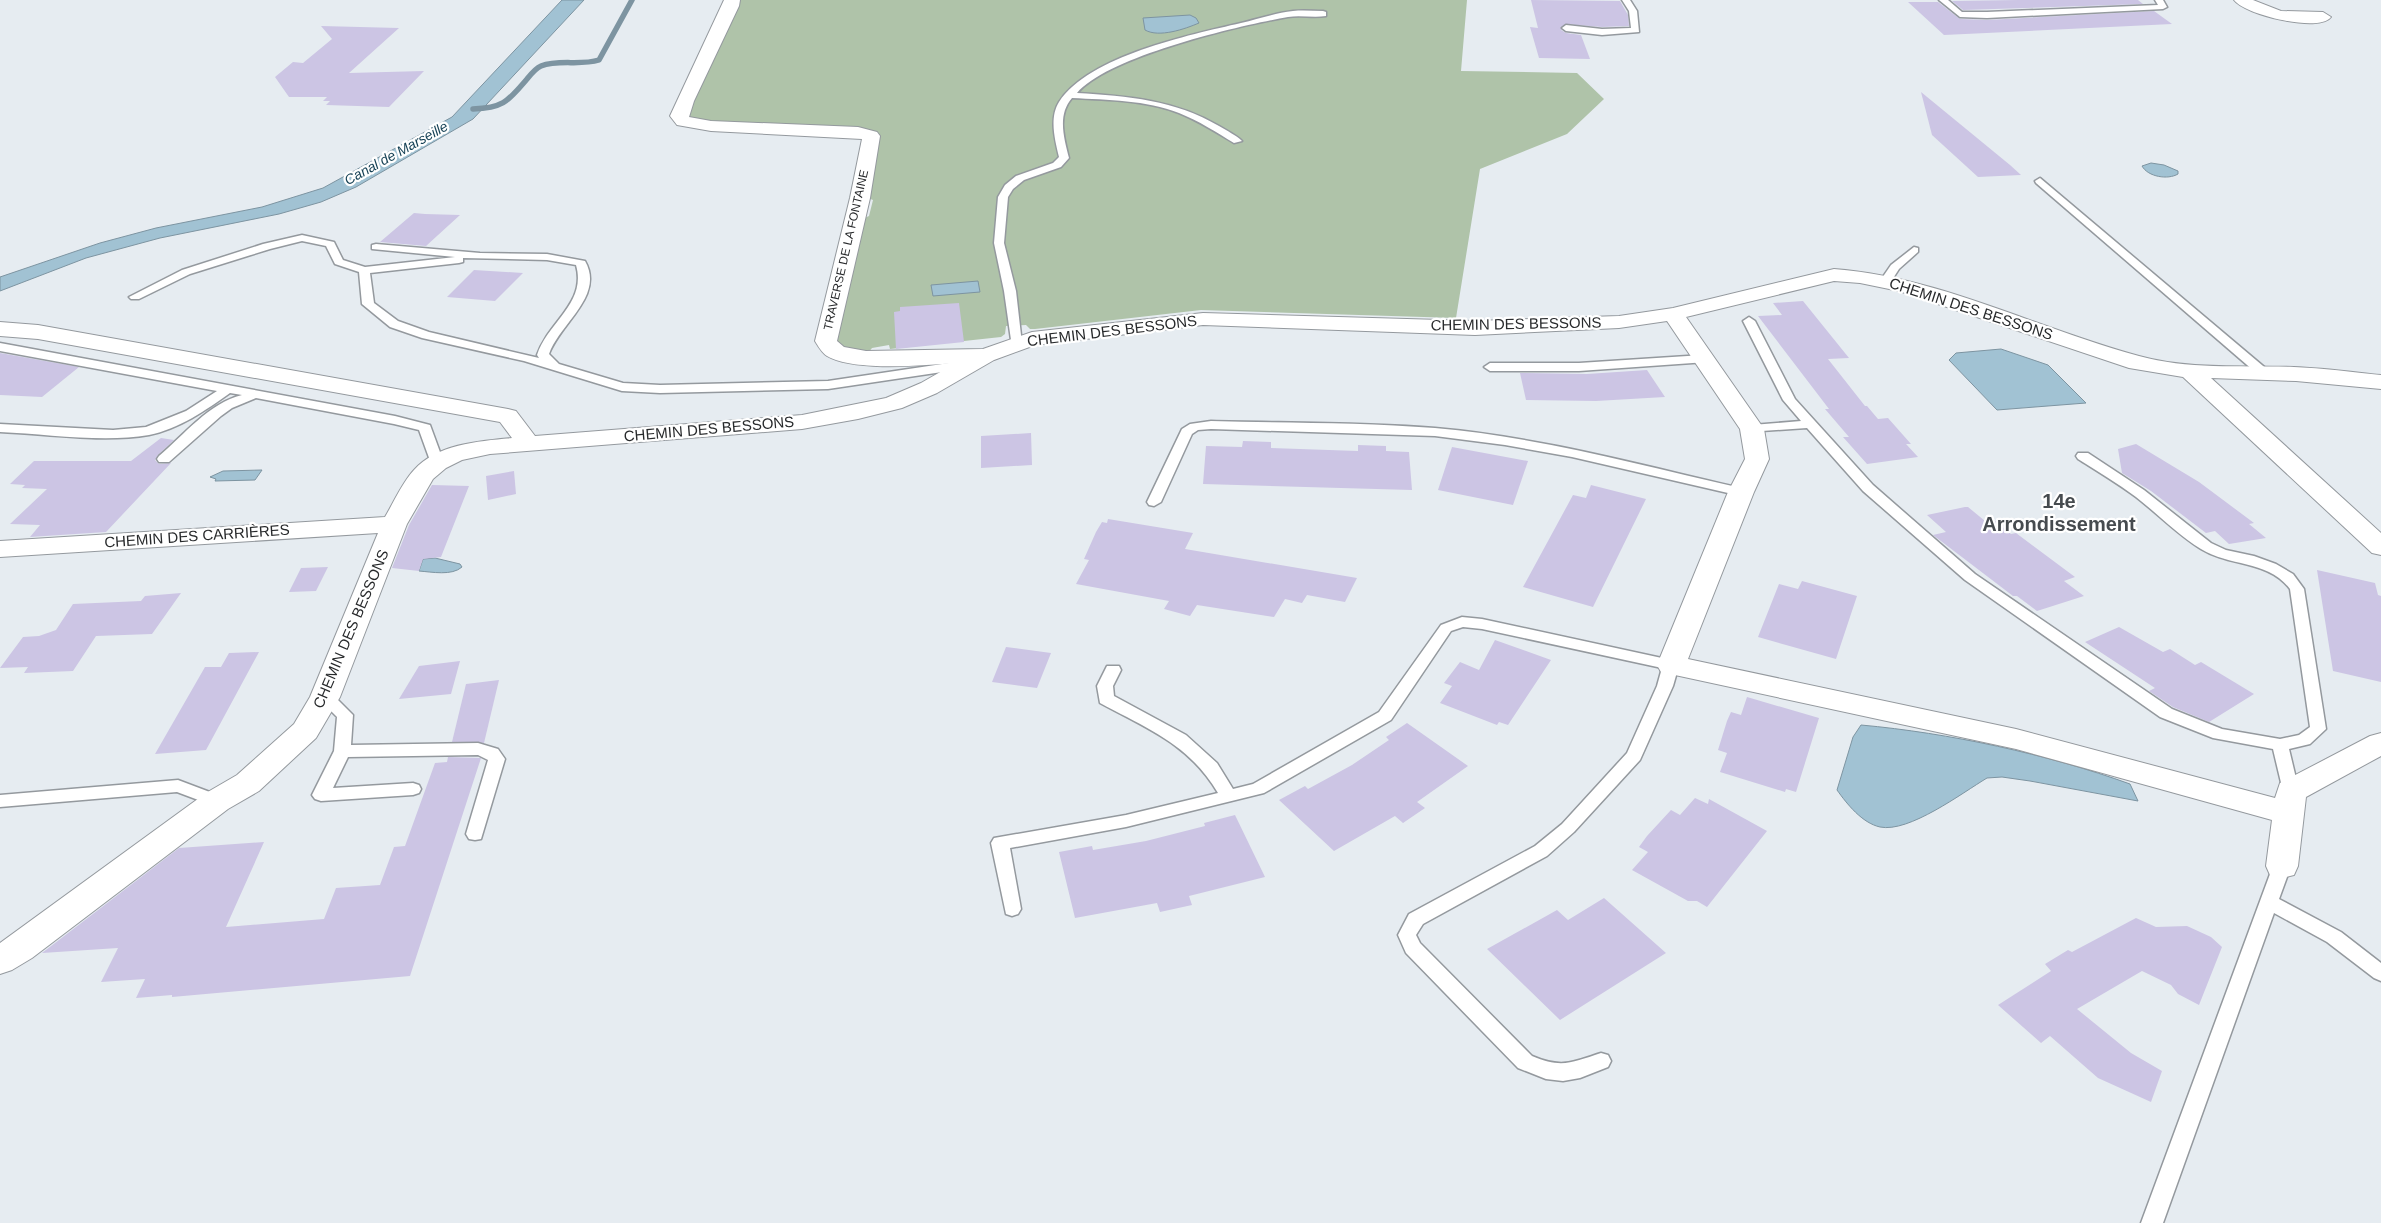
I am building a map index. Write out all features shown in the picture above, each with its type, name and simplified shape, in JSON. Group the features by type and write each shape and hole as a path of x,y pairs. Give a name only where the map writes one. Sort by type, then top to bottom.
{"street":[{"name":"TRAVERSE DE LA FONTAINE","path":"732,0 731,6 685,101 679,116 683,121 711,126 858,132 871,136 860,198 826,341 834,352 854,357 877,359 978,359"},
{"path":"2242,0 2268,14 2285,18 2323,17"},
{"name":"CHEMIN DES BESSONS","path":"0,960 20,948 217,801 248,783 305,731 324,697 394,524 423,475 437,463 464,452 490,447 802,422 858,412 894,403 929,388 978,359 1016,344 1032,340 1203,319 1475,328 1618,322 1673,314 1834,275 1886,281 2138,363 2190,371 2381,382"},
{"path":"1673,314 1702,359 1752,429 1757,459 1741,492 1671,665 2016,739 2290,802 2381,744"},
{"path":"0,329 38,332 508,416 529,444"},
{"path":"2190,371 2381,547"},
{"name":"CHEMIN DES CARRIÈRES","path":"0,549 394,524"},
{"path":"2282,866 2290,802"}],"lane":[{"path":"1566,28 1602,32 1636,30 1633,11 1626,0"},
{"path":"1943,0 1960,14 1987,15 2163,7 2159,0"},
{"path":"1016,344 1016,325 999,243 1003,197 1009,187 1020,178 1056,165 1064,158 1057,118 1064,102 1076,88 1113,66 1195,36 1286,15 1323,14"},
{"path":"1070,95 1136,100 1164,105 1191,115 1237,141"},
{"path":"2040,181 2265,374"},
{"path":"135,296 186,272 267,246 302,238 330,244 339,262 364,270 436,264 480,256"},
{"path":"376,247 480,256 547,257 581,263 585,273 586,288 578,304 545,343 543,355 556,368"},
{"path":"1886,281 1895,267 1914,250"},
{"path":"364,270 368,304 394,324 426,335 527,358 622,387 660,389 828,385 978,359"},
{"path":"1749,321 1789,400 1868,488 1970,577 2166,713 2219,734 2280,745 2304,740 2318,729 2297,589 2288,577 2271,567 2249,559 2222,554 2206,546 2139,493 2083,456"},
{"path":"0,347 395,420 425,428 437,463"},
{"path":"1490,366 1579,367 1702,359"},
{"path":"0,428 113,434 148,431 191,414 227,390"},
{"path":"164,460 225,407 241,398 260,396"},
{"path":"1752,429 1811,424"},
{"path":"1154,502 1187,432 1195,427 1211,426 1435,432 1505,441 1572,453 1741,492"},
{"path":"1012,908 1000,843 1126,821 1258,789 1385,716 1446,628 1462,622 1500,627 1671,665 1665,686 1634,756 1568,828 1541,851 1416,919 1407,934 1413,948 1525,1062 1547,1072 1576,1073 1601,1061"},
{"path":"1113,670 1105,686 1106,699 1180,739 1211,767 1229,797"},
{"path":"324,697 345,715 342,751 321,795 413,789"},
{"path":"2280,745 2290,802"},
{"path":"342,751 478,749 492,753 497,760 475,834"},
{"path":"0,801 178,786 217,801"},
{"path":"2152,1223 2282,866"},
{"path":"2269,902 2334,937 2381,973"}],"green space":[{"path":"739,0 1467,0 1461,71 1577,73 1604,99 1567,134 1480,169 1456,318 1201,310 1035,329 1030,329 1026,325 1006,326 1005,334 1001,337 890,349 889,345 872,348 868,353 843,349 831,340 860,220 869,216 873,200 863,196 875,133 700,121 686,116"}],"water":[{"name":"Canal de Marseille","path":"562,0 584,0 473,119 356,187 321,202 279,214 160,238 86,258 0,291 0,277 100,243 156,228 262,207 323,188 452,117"},
{"path":"1190,15 1196,18 1199,23 1165,33 1145,30 1143,18"},
{"path":"2151,163 2164,165 2178,171 2178,174 2169,177 2153,175 2142,166"},
{"path":"978,281 980,292 933,296 931,285"},
{"path":"2001,349 2048,365 2086,403 1997,410 1949,360 1956,353"},
{"path":"262,470 255,480 215,481 216,479 210,477 223,471"},
{"path":"435,558 460,564 462,567 453,572 419,571 423,559"},
{"path":"1861,725 1963,739 2065,763 2130,784 2138,801 2030,781 2002,777 1987,778 1950,802 1920,818 1892,827 1880,827 1867,822 1861,817 1850,807 1837,790 1853,737"}],"building":[{"path":"1531,0 1620,1 1628,15 1629,26 1602,27 1565,24 1561,30 1566,33 1581,35 1590,59 1539,58 1530,27 1538,28"},
{"path":"2138,0 2143,4 1963,10 1952,1"},
{"path":"1908,2 1938,2 1960,19 1987,20 2154,11 2172,24 1944,35"},
{"path":"321,26 399,28 349,73 424,71 389,107 326,105 330,101 323,101 327,97 289,97 275,77 293,62 303,63 332,39"},
{"path":"1921,92 2021,175 1978,177 1932,135"},
{"path":"414,213 460,215 426,246 380,242"},
{"path":"474,270 523,273 495,301 447,297"},
{"path":"1803,301 1849,358 1828,359 1865,406 1878,419 1888,418 1911,444 1906,444 1918,457 1867,464 1843,437 1849,437 1825,409 1829,409 1758,316 1782,315 1773,303"},
{"path":"959,303 964,342 896,349 894,312 900,311 900,307"},
{"path":"0,353 79,367 42,397 0,395"},
{"path":"1647,370 1665,397 1596,401 1526,400 1520,373 1587,374"},
{"path":"1031,433 1032,465 981,468 981,436"},
{"path":"161,438 174,440 155,460 159,464 171,463 106,532 30,537 40,525 10,524 47,489 22,488 25,485 10,484 34,461 131,461"},
{"path":"1243,441 1271,442 1271,448 1358,451 1358,445 1386,446 1386,451 1409,452 1412,490 1203,484 1206,446 1242,447"},
{"path":"2136,444 2199,482 2254,523 2249,524 2266,538 2229,544 2215,531 2206,533 2151,491 2122,473 2118,449"},
{"path":"1452,447 1528,461 1513,505 1438,490"},
{"path":"514,471 516,494 488,500 486,476"},
{"path":"432,485 469,486 441,557 423,559 419,571 392,568 409,525"},
{"path":"1591,485 1646,499 1593,607 1523,587 1573,495 1586,498"},
{"path":"1968,507 1985,521 1993,519 2011,534 2016,533 2075,577 2064,581 2084,596 2037,611 2017,596 2013,596 1933,535 1946,532 1927,515"},
{"path":"1108,519 1193,533 1185,549 1357,578 1345,602 1307,595 1302,603 1285,599 1274,617 1197,605 1190,616 1164,609 1169,601 1076,584 1089,560 1084,559 1096,532 1102,522 1107,523"},
{"path":"328,567 316,591 289,592 301,568"},
{"path":"2317,570 2375,583 2378,595 2381,596 2381,682 2333,671"},
{"path":"1802,581 1857,596 1836,659 1758,637 1779,584 1798,589"},
{"path":"181,593 152,634 96,636 73,671 24,673 28,667 0,668 23,637 39,636 56,630 73,604 141,601 145,596"},
{"path":"2119,627 2163,652 2170,649 2195,665 2201,662 2254,694 2209,722 2173,707 2149,691 2155,688 2085,642"},
{"path":"1495,640 1551,660 1508,725 1499,722 1497,725 1440,703 1452,686 1444,683 1460,662 1479,670"},
{"path":"1006,647 1051,653 1037,688 992,682"},
{"path":"259,652 206,750 155,754 205,667 221,667 229,653"},
{"path":"460,661 451,694 399,699 419,666"},
{"path":"499,680 484,743 452,742 466,684"},
{"path":"1747,697 1819,718 1796,792 1786,789 1785,792 1720,772 1727,753 1718,750 1727,721 1731,712 1741,715"},
{"path":"1407,723 1468,766 1417,802 1425,808 1403,823 1395,816 1334,851 1279,800 1305,786 1308,789 1352,765 1389,740 1386,737"},
{"path":"448,757 481,758 410,976 172,997 172,995 136,998 145,979 101,982 118,948 42,953 179,848 264,842 226,927 324,919 336,888 380,885 394,847 405,846 435,763 447,762"},
{"path":"1695,798 1708,804 1709,799 1767,831 1707,907 1697,901 1688,901 1632,870 1648,852 1639,847 1647,836 1671,810 1680,815"},
{"path":"1235,815 1265,877 1189,896 1192,905 1160,912 1157,903 1075,918 1059,852 1092,846 1093,850 1146,841 1205,826 1204,823"},
{"path":"1604,898 1666,953 1560,1020 1487,949 1557,910 1568,920"},
{"path":"2136,918 2156,927 2187,926 2211,937 2222,947 2199,1005 2178,994 2171,985 2142,971 2077,1009 2131,1053 2162,1071 2151,1102 2098,1078 2050,1036 2041,1043 1998,1005 2051,971 2045,964 2068,950 2072,952"}],"waterway":[{"path":"473,109 492,107 504,102 541,66 555,63 592,62 599,60 632,0"}],"district":[{"name":"14e Arrondissement","path":"2059,512"}]}
